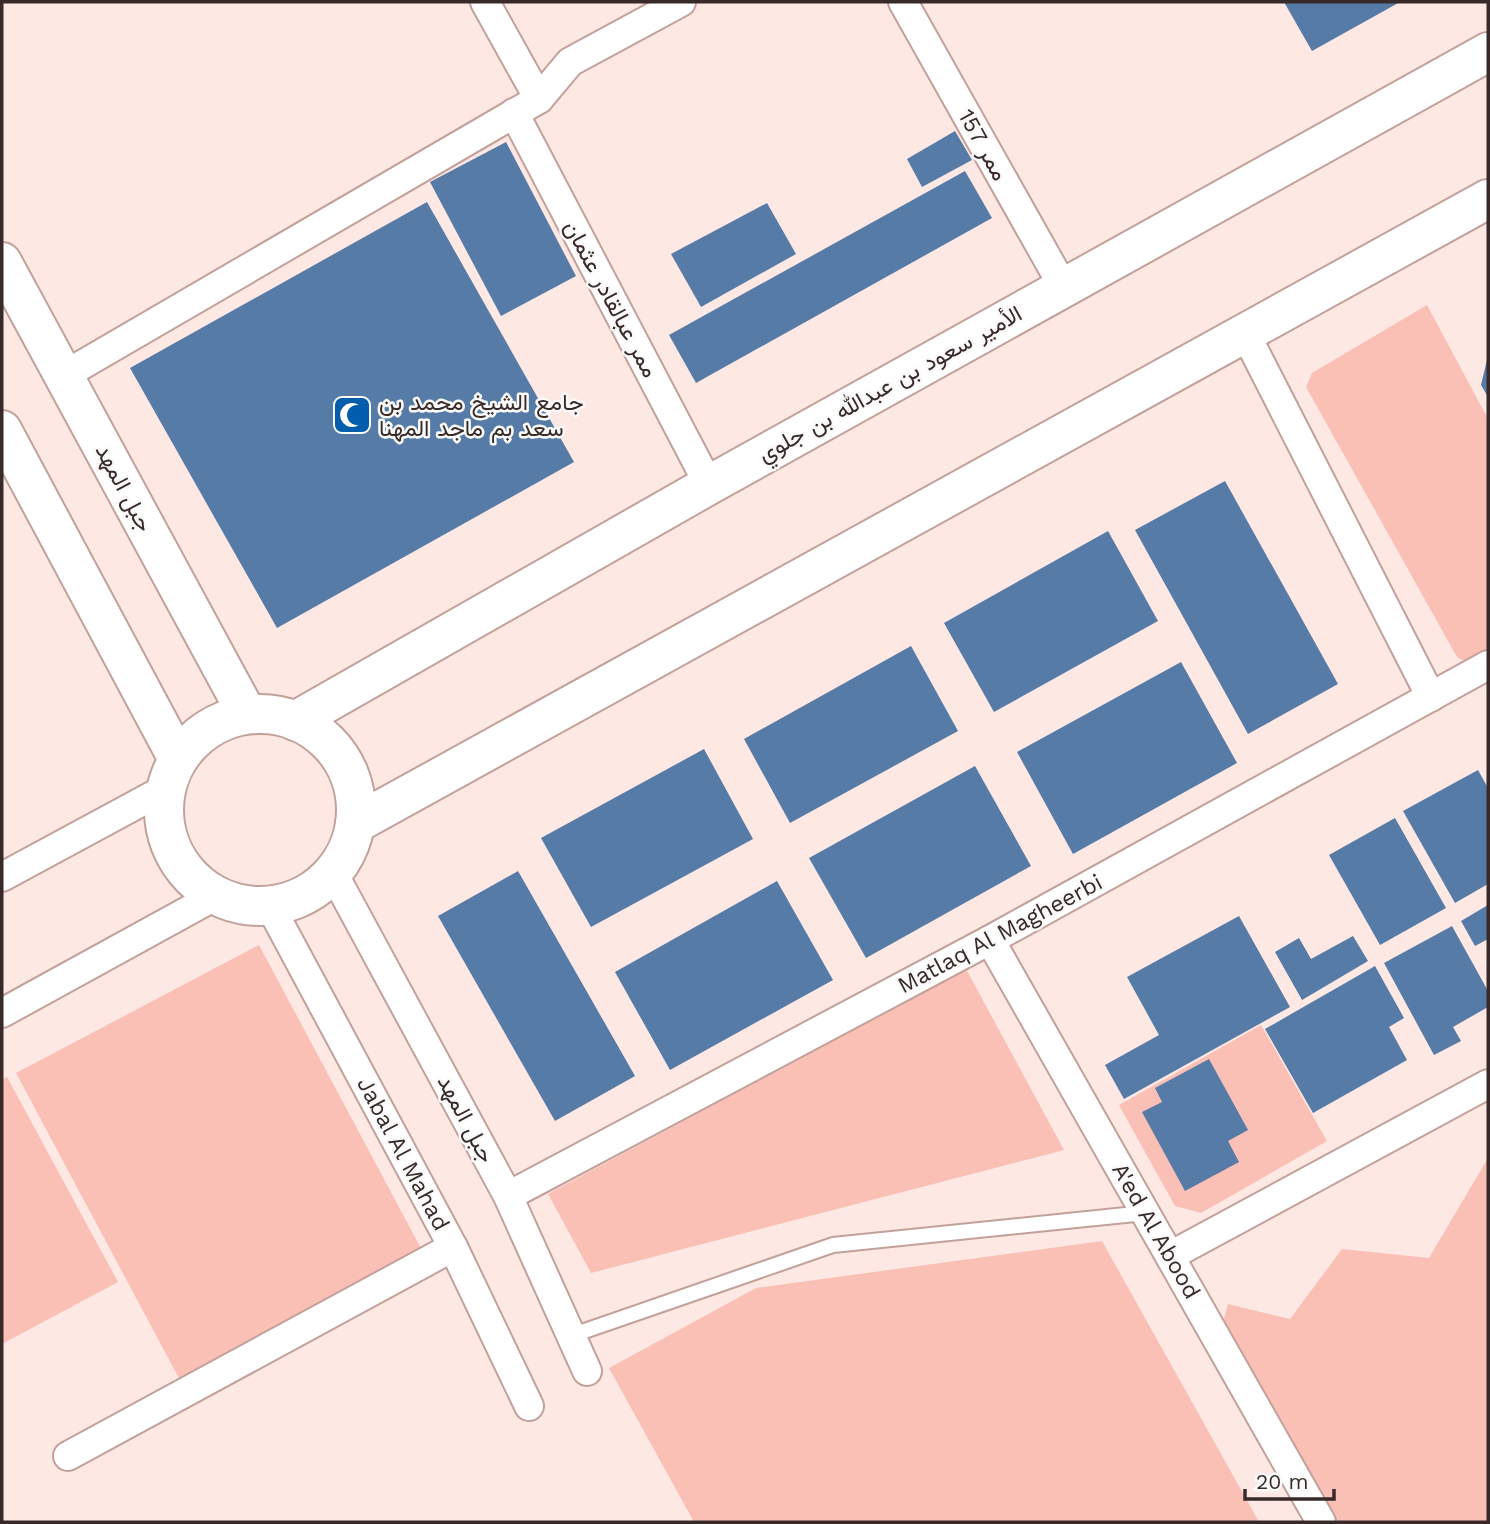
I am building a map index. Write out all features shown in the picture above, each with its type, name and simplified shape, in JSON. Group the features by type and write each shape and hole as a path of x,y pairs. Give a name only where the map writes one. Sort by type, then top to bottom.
{"main road":[{"name":"الأمير سعود بن عبدالله بن جلوي","path":"295,721 709,485 1488,52"},
{"path":"355,824 1488,200"},
{"name":"جبل المهد","path":"2,262 247,714"},
{"path":"2,430 172,774"},
{"path":"247,714 295,721 323,737 343,762 355,792 355,824 348,850 333,873 315,889 294,900 270,906 242,905 215,896 190,877 172,851 163,821 172,774 195,739 216,724 247,714"}],"street":[{"path":"485,2 539,99"},
{"path":"63,376 539,99 570,62 681,2"},
{"name":"ممر 157","path":"903,2 1064,288"},
{"name":"ممر عبالقادر عثمان","path":"513,113 709,485"},
{"path":"1245,333 1431,697"},
{"name":"Matlaq Al Magheerbi","path":"508,1196 990,940 1488,665"},
{"path":"2,877 172,774"},
{"name":"جبل المهد","path":"333,873 508,1196 587,1371"},
{"path":"2,1013 215,896"},
{"name":"Jabal Al Mahad","path":"270,906 453,1247 529,1406"},
{"name":"A'ed Al Abood","path":"990,940 1321,1522"},
{"path":"1170,1256 1488,1084"},
{"path":"68,1456 453,1247"}],"lane":[{"path":"570,1336 833,1245 1145,1213"}],"shaded area":[{"path":"1427,305 1488,419 1488,652 1468,663 1457,657 1306,387 1312,373"},
{"path":"259,945 424,1254 181,1382 16,1073"},
{"path":"966,969 1064,1150 591,1273 548,1194"},
{"path":"1261,1025 1327,1141 1201,1213 1175,1206 1119,1105"},
{"path":"7,1077 118,1282 2,1344 2,1080"},
{"path":"1488,1158 1488,1522 1335,1522 1223,1323 1228,1304 1290,1319 1342,1249 1429,1258"},
{"path":"1102,1241 1259,1522 694,1522 609,1368 756,1288"}],"building":[{"path":"1284,2 1400,2 1312,51"},
{"path":"955,131 972,160 922,187 907,159"},
{"path":"506,142 576,276 501,316 430,182"},
{"path":"965,171 992,218 696,383 669,335"},
{"name":"جامع الشيخ محمد بن سعد بم ماجد المهنا","path":"427,202 574,462 277,628 130,368"},
{"path":"767,203 796,254 701,307 671,254"},
{"path":"1488,360 1488,397 1481,385"},
{"path":"1225,481 1338,684 1248,734 1135,530"},
{"path":"1108,531 1158,621 994,712 944,623"},
{"path":"911,646 958,731 790,823 744,739"},
{"path":"1181,662 1237,763 1073,854 1017,752"},
{"path":"704,749 753,839 591,927 541,838"},
{"path":"975,766 1031,866 866,958 809,858"},
{"path":"1478,770 1488,788 1488,884 1455,903 1403,811"},
{"path":"1395,818 1446,908 1380,945 1329,855"},
{"path":"518,871 635,1076 555,1121 438,916"},
{"path":"777,881 833,980 670,1070 615,972"},
{"path":"1488,905 1488,939 1475,946 1461,921"},
{"path":"1239,916 1290,1007 1124,1099 1105,1065 1159,1035 1127,977"},
{"path":"1452,926 1488,991 1488,1007 1453,1027 1461,1041 1434,1055 1384,963"},
{"path":"1353,936 1368,961 1302,1000 1275,952 1299,938 1311,959"},
{"path":"1375,966 1404,1018 1389,1027 1407,1060 1313,1113 1265,1029"},
{"path":"1209,1059 1248,1130 1228,1141 1239,1162 1185,1191 1142,1112 1162,1102 1155,1088"}],"place":[{"name":"جامع الشيخ محمد بن سعد بم ماجد المهنا","path":"352,415"}]}
